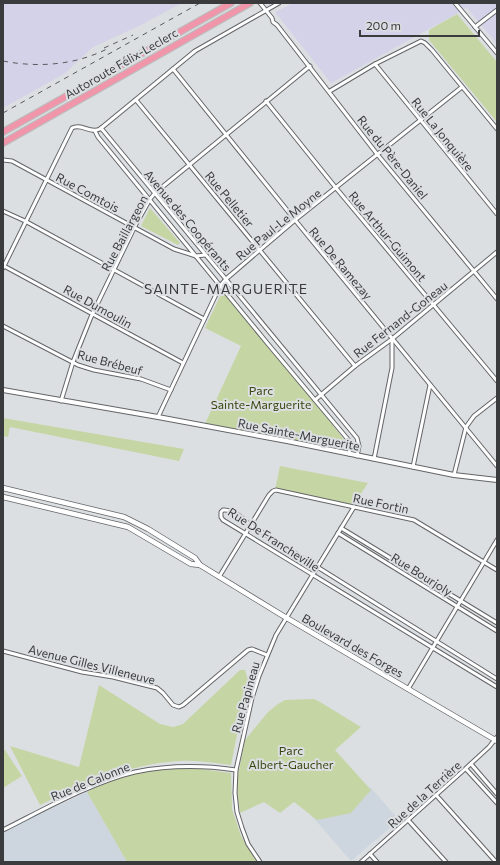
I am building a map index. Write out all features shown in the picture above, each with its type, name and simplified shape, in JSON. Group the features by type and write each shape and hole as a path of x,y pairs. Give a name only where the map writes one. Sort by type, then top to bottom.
{"highway":[{"name":"Autoroute Félix-Leclerc","path":"3,132 231,3"},
{"name":"Autoroute Félix-Leclerc","path":"3,143 250,3"}],"main road":[{"name":"Boulevard des Forges","path":"3,488 116,515 148,529 195,558 200,565 286,618 496,740"},
{"name":"Boulevard des Forges","path":"3,497 114,523 133,529 192,564 200,565"},
{"path":"39,506 41,497"},
{"path":"114,523 116,515"}],"street":[{"name":"Rue du Père-Daniel","path":"260,3 277,22 277,25 330,91 377,154 497,299"},
{"path":"4,267 72,128 77,126 95,131 101,128 198,49 279,3"},
{"path":"455,3 497,53"},
{"path":"475,27 497,10"},
{"path":"330,91 375,64 421,41 425,43 497,130"},
{"name":"Rue La Jonquière","path":"375,64 497,214"},
{"name":"Rue Baillargeon","path":"61,401 73,362 93,314 134,228 150,199 155,193 310,66"},
{"name":"Rue De Ramezay","path":"173,69 294,220 497,466"},
{"name":"Rue Paul-Le Moyne","path":"158,417 220,286 294,220 462,87"},
{"name":"Rue Pelletier","path":"136,100 355,366"},
{"name":"Rue Arthur-Guimont","path":"266,101 336,188 497,381"},
{"name":"Avenue des Coopérants","path":"101,128 357,438 359,446 357,456"},
{"name":"Avenue des Coopérants","path":"95,131 98,137 220,286 351,443 349,454"},
{"name":"Rue Comtois","path":"4,160 11,161 174,249 196,256 205,255"},
{"path":"3,211 204,319"},
{"name":"Rue Fernand-Goneau","path":"315,400 355,366 392,339 475,272 497,252"},
{"name":"Rue Dumoulin","path":"4,267 183,363"},
{"name":"Rue Brébeuf","path":"3,326 73,362 94,370 141,379 171,390"},
{"path":"268,344 274,338"},
{"path":"374,459 392,368 392,339"},
{"path":"413,468 430,385"},
{"name":"Rue Sainte-Marguerite","path":"3,390 158,417 413,468 497,480"},
{"path":"454,475 466,427 474,416 497,398"},
{"name":"Rue Fortin","path":"250,526 269,495 273,491 279,490 415,520 497,570"},
{"name":"Rue Papineau","path":"260,862 247,842 239,818 235,796 236,770 255,688 267,655 286,618 354,506"},
{"name":"Rue De Francheville","path":"497,679 250,526 246,520 227,509 221,512 220,515 222,519 497,687"},
{"path":"219,577 250,526"},
{"name":"Rue Bourjoly","path":"341,528 497,623"},
{"name":"Rue Bourjoly","path":"338,533 497,631"},
{"path":"408,689 497,540"},
{"name":"Avenue Gilles Villeneuve","path":"3,651 82,672 113,677 157,688 173,705 178,707 183,705 248,650 254,649 267,655"},
{"name":"Rue de la Terrière","path":"361,862 496,740"},
{"path":"470,764 497,794"},
{"name":"Rue de Calonne","path":"3,830 90,788 133,773 154,769 186,766 236,770"},
{"path":"466,768 497,803"},
{"path":"436,795 496,862"},
{"path":"408,820 446,862"},
{"path":"370,854 377,862"}],"shaded area":[{"path":"3,3 182,3 139,26 93,47 64,74 3,108"},
{"path":"293,3 497,3 497,44 467,8 331,83 275,12"},
{"path":"370,787 399,820 351,861 289,790 354,803"},
{"path":"87,792 127,862 3,862 3,831"}],"green space":[{"path":"457,14 497,62 497,122 429,40 429,30"},
{"path":"150,208 180,243 178,245 141,226"},
{"name":"Parc Sainte-Marguerite","path":"223,290 349,446 345,448 240,433 204,426 241,346 205,328"},
{"path":"3,418 184,449 179,461 10,427 8,437 3,436"},
{"path":"280,466 368,483 352,507 275,490"},
{"path":"240,670 245,670 248,680 231,765 179,761 142,766 107,776 40,805 10,746 79,767 99,685 160,724 173,727 183,724"},
{"name":"Parc Albert-Gaucher","path":"314,699 361,727 335,750 371,790 351,813 317,820 294,802 280,813 264,802 240,813 236,785 245,740 268,712 278,704 285,700"},
{"path":"3,750 5,750 22,776 3,788"},
{"path":"185,767 231,773 232,809 241,836 258,862 127,862 87,792 115,777 149,770"}],"railway":[{"path":"3,113 200,3"},
{"path":"104,48 133,35"},
{"path":"3,61 30,64 57,64 84,58 109,48"}],"district":[{"name":"SAINTE-MARGUERITE","path":"226,288"}]}
